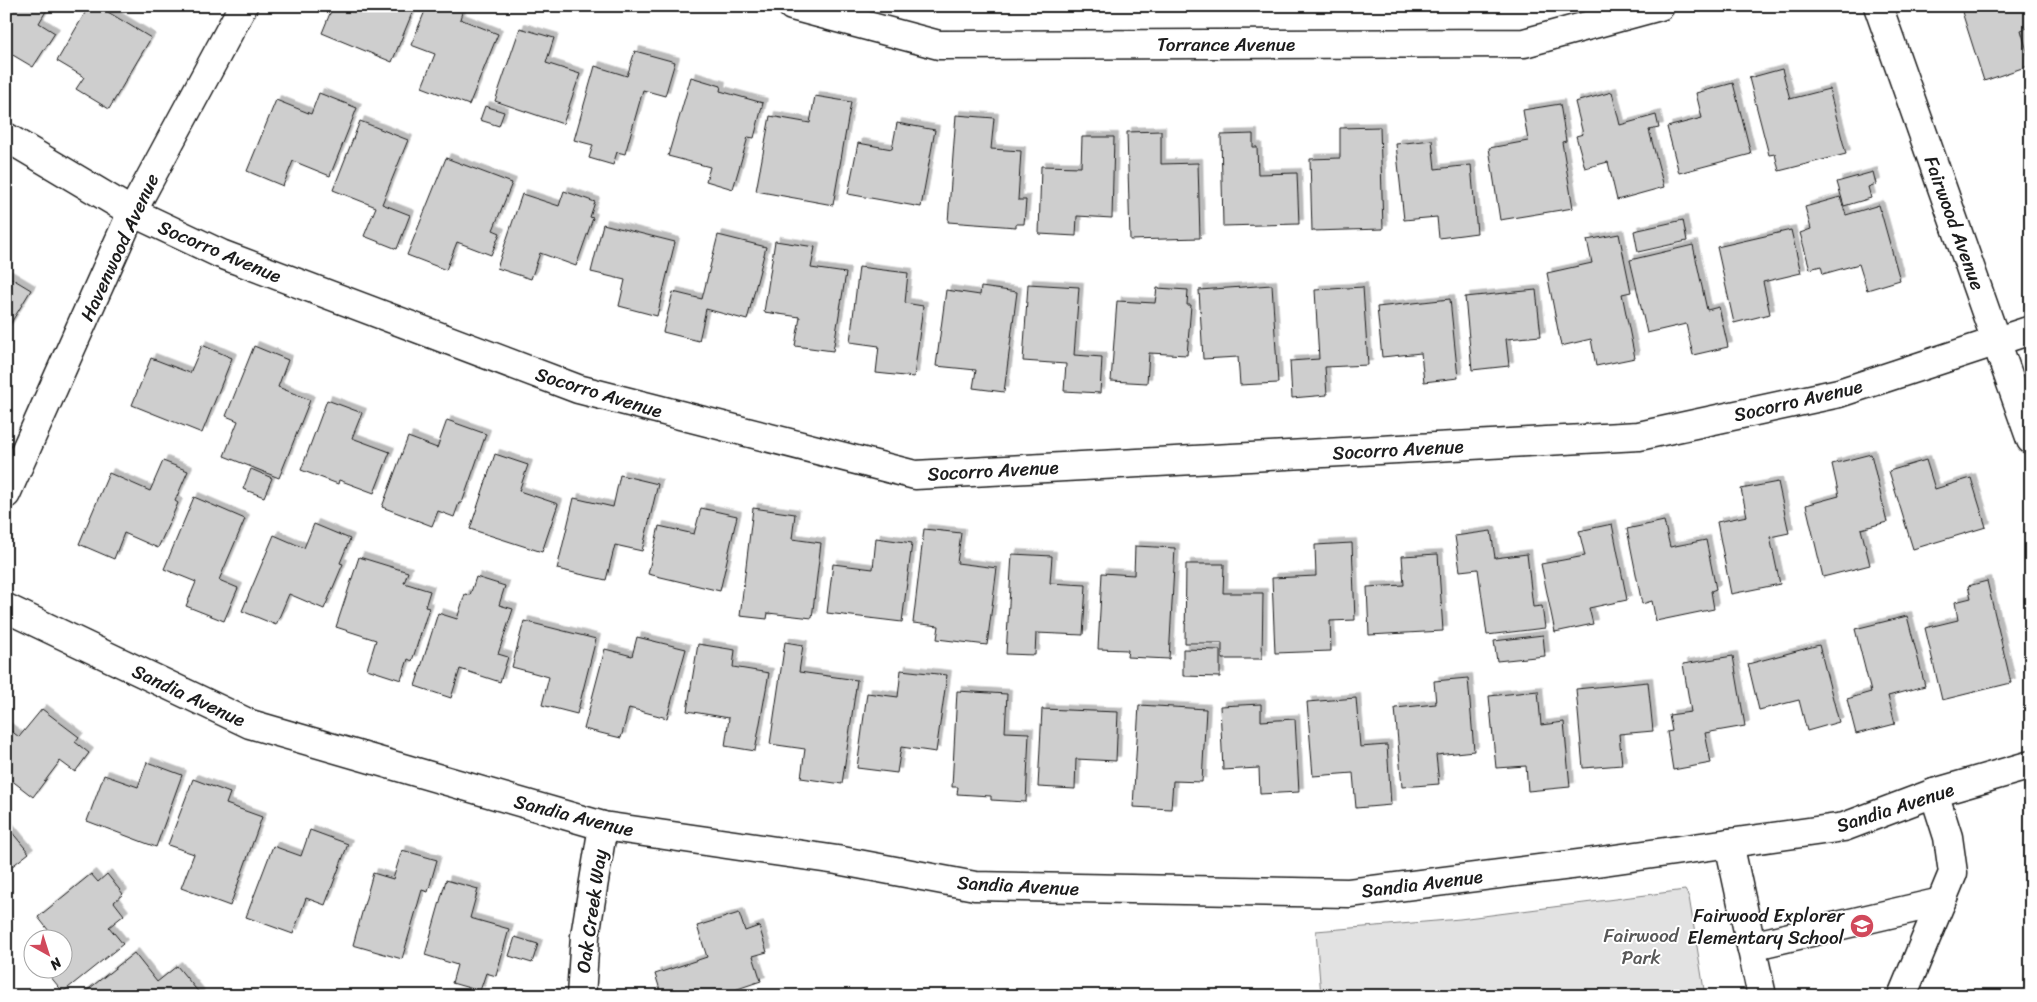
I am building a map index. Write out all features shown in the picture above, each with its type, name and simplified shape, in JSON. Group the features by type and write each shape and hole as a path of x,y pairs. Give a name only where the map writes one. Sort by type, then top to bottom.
{"street":[{"name":"Havenwood Avenue","path":"6,494 132,212 243,6"},
{"name":"Torrance Avenue","path":"792,6 939,46 1524,42 1660,6"},
{"name":"Fairwood Avenue","path":"1878,6 2031,440"},
{"name":"Socorro Avenue","path":"6,137 132,212 221,254 578,389 914,475 1639,436 1839,393 2031,330"},
{"name":"Sandia Avenue","path":"6,608 250,724 603,826 837,860 975,886 1349,893 1596,862 1844,827 1934,793 2031,765"},
{"path":"1902,996 1953,874 1948,837 1934,793"},
{"name":"Oak Creek Way","path":"581,996 585,936 603,826"},
{"path":"1729,843 1762,996"},
{"path":"1751,946 1941,902"}],"green space":[{"name":"Fairwood Park","path":"1685,890 1689,897 1705,996 1321,996 1316,931 1460,919"}],"building":[{"path":"6,6 49,6 39,23 55,33 33,67 6,51"},
{"path":"89,6 98,6 151,38 109,109 76,89 84,77 57,61"},
{"path":"333,6 415,6 392,62 322,33"},
{"path":"427,6 464,6 460,19 498,34 469,105 422,87 435,54 411,45"},
{"path":"1980,6 2029,6 2031,27 2021,30 2031,65 1984,81 1962,12"},
{"path":"520,28 554,38 546,63 580,74 563,124 495,101"},
{"path":"635,51 675,62 665,96 643,90 625,154 617,152 613,165 589,158 593,145 574,140 595,66 627,76"},
{"path":"1782,69 1790,99 1829,89 1846,154 1779,171 1775,154 1769,155 1749,78"},
{"path":"691,77 721,86 720,91 763,103 754,138 748,137 733,189 706,181 710,167 668,156"},
{"path":"1733,83 1751,154 1679,173 1667,127 1702,118 1696,93"},
{"path":"1612,92 1620,125 1656,115 1659,128 1649,130 1664,187 1617,200 1608,162 1585,168 1576,136 1583,134 1575,102"},
{"path":"319,93 357,108 330,176 293,161 283,186 247,171 276,100 311,114"},
{"path":"815,96 851,102 833,205 756,191 770,116 810,123"},
{"path":"1560,104 1566,141 1562,142 1573,208 1500,220 1489,148 1528,141 1523,110"},
{"path":"485,106 504,112 499,126 480,120"},
{"path":"956,115 994,118 991,149 1021,151 1018,200 1026,200 1024,224 1016,224 1016,227 948,222"},
{"path":"360,121 408,140 382,204 410,215 397,249 364,236 376,207 333,190"},
{"path":"897,123 935,130 921,207 848,194 858,143 892,149"},
{"path":"1380,127 1383,229 1312,231 1310,159 1340,158 1340,128"},
{"path":"1161,131 1161,164 1198,163 1200,238 1130,240 1127,132"},
{"path":"1253,134 1253,147 1257,147 1258,174 1297,173 1299,224 1223,226 1221,135"},
{"path":"1082,137 1114,137 1112,218 1077,216 1076,236 1039,234 1041,166 1081,167"},
{"path":"1432,140 1435,169 1471,165 1477,233 1439,238 1437,217 1404,220 1396,144"},
{"path":"446,158 512,183 493,230 500,233 491,255 457,242 446,270 407,255"},
{"path":"1873,172 1876,184 1868,187 1871,198 1844,206 1837,182"},
{"path":"564,191 595,202 590,217 593,218 576,266 540,253 531,279 497,268 522,194 559,206"},
{"path":"1840,197 1846,215 1879,205 1900,280 1867,290 1859,264 1823,274 1821,266 1810,269 1800,233 1811,229 1805,207"},
{"path":"1683,220 1687,241 1638,252 1634,231"},
{"path":"603,224 675,242 657,316 619,306 625,280 591,272"},
{"path":"1791,230 1801,273 1763,282 1770,314 1734,323 1717,247"},
{"path":"1619,234 1631,292 1622,294 1635,358 1596,366 1591,339 1561,346 1547,273 1592,263 1587,240"},
{"path":"718,235 766,247 747,320 706,309 699,341 663,332 673,292 702,299"},
{"path":"775,241 815,247 811,268 846,273 833,351 795,346 800,317 764,312"},
{"path":"1693,245 1707,310 1719,307 1728,347 1693,355 1686,324 1647,333 1630,260"},
{"path":"859,267 908,273 905,303 923,306 914,377 876,373 879,346 850,342"},
{"path":"6,275 31,290 6,331"},
{"path":"1028,284 1079,287 1074,355 1102,357 1100,393 1064,391 1066,364 1023,361"},
{"path":"1272,285 1278,383 1240,385 1238,357 1203,359 1199,290"},
{"path":"981,287 1017,292 1004,392 973,388 976,370 936,366 946,290 980,295"},
{"path":"1363,287 1368,365 1325,367 1327,395 1292,398 1290,361 1319,359 1315,290"},
{"path":"1157,288 1188,290 1187,305 1191,305 1187,355 1149,353 1147,383 1111,381 1117,301 1155,303"},
{"path":"1536,290 1541,336 1506,339 1509,366 1472,370 1465,297"},
{"path":"1450,299 1458,378 1424,382 1421,353 1382,357 1377,307"},
{"path":"202,345 232,358 202,433 132,405 151,358 190,373"},
{"path":"254,346 288,360 278,387 310,400 279,478 224,456 238,421 226,416"},
{"path":"327,400 362,413 352,438 390,452 374,493 339,480 338,484 301,470"},
{"path":"447,420 486,434 462,503 459,503 454,517 438,511 432,526 382,507 408,437 437,448"},
{"path":"495,454 528,465 519,491 558,504 542,552 470,529"},
{"path":"1871,454 1887,522 1861,529 1870,565 1823,577 1806,505 1839,496 1832,464"},
{"path":"1926,460 1935,489 1971,478 1986,527 1913,549 1889,471"},
{"path":"163,461 188,471 175,501 178,503 158,548 124,533 114,559 79,544 109,473 150,491"},
{"path":"251,469 272,478 264,497 243,489"},
{"path":"620,475 658,484 642,551 615,545 606,580 557,569 574,498 613,507"},
{"path":"1778,482 1789,533 1770,537 1780,584 1731,594 1717,522 1747,516 1741,489"},
{"path":"194,497 245,519 219,580 238,588 224,621 186,606 196,582 164,569"},
{"path":"701,508 737,516 720,591 648,574 659,526 694,534"},
{"path":"753,508 795,514 792,539 821,543 812,618 768,613 767,619 740,616"},
{"path":"1664,521 1670,547 1706,540 1716,589 1711,591 1714,609 1656,621 1652,601 1642,604 1627,529"},
{"path":"314,524 350,539 340,563 343,564 324,609 289,594 276,625 242,611 274,535 304,548"},
{"path":"1612,524 1627,600 1589,608 1593,624 1555,632 1541,564 1585,556 1579,531"},
{"path":"924,529 961,533 957,563 997,568 987,645 937,639 939,626 913,623"},
{"path":"1491,531 1495,558 1527,554 1533,607 1542,606 1545,628 1487,635 1478,569 1460,571 1455,536"},
{"path":"876,538 912,543 902,622 827,613 833,564 873,569"},
{"path":"1352,543 1355,620 1330,621 1331,651 1275,653 1272,578 1316,576 1315,545"},
{"path":"1135,546 1175,548 1169,659 1127,657 1128,650 1098,649 1102,573 1134,575"},
{"path":"1012,554 1052,556 1050,583 1086,585 1083,635 1036,633 1035,655 1006,654"},
{"path":"1438,554 1443,631 1369,635 1367,587 1404,585 1402,556"},
{"path":"359,557 408,572 404,583 430,591 425,607 429,608 412,661 408,659 401,680 367,669 376,640 336,627"},
{"path":"1186,564 1224,564 1223,593 1263,593 1262,659 1222,659 1222,643 1185,643"},
{"path":"476,577 505,586 499,605 513,609 498,654 508,657 500,682 460,669 451,698 415,686 438,613 457,619 465,594 470,595"},
{"path":"1987,581 2011,683 1942,700 1925,628 1958,620 1955,602 1971,598 1968,586"},
{"path":"1907,616 1925,686 1888,696 1895,724 1856,734 1847,699 1871,692 1855,629"},
{"path":"524,621 596,639 577,714 542,705 549,677 512,667"},
{"path":"1543,635 1545,656 1497,661 1494,641"},
{"path":"637,637 686,649 667,718 629,708 621,738 584,729 605,649 632,656"},
{"path":"785,642 803,645 799,672 857,680 842,784 801,778 805,749 770,744"},
{"path":"698,644 735,650 733,667 769,673 755,751 725,746 729,718 687,711"},
{"path":"1819,645 1839,722 1807,731 1799,700 1759,710 1748,664"},
{"path":"1183,649 1220,650 1220,677 1183,676"},
{"path":"1733,656 1745,726 1705,733 1711,763 1673,770 1667,732 1672,731 1669,715 1691,712 1683,664"},
{"path":"901,670 947,675 936,752 901,747 897,773 857,768 867,693 898,697"},
{"path":"1468,678 1474,751 1436,755 1439,784 1402,787 1395,708 1436,704 1434,681"},
{"path":"1648,682 1653,731 1619,734 1622,765 1583,768 1576,689"},
{"path":"957,691 1007,694 1005,732 1029,733 1026,802 991,800 991,796 957,794 958,787 952,787"},
{"path":"1538,691 1541,725 1564,722 1570,787 1528,791 1526,766 1496,768 1489,696"},
{"path":"1356,698 1360,747 1387,745 1391,805 1356,808 1353,773 1313,776 1307,702"},
{"path":"1261,704 1261,721 1295,719 1299,792 1260,794 1259,768 1223,770 1220,706"},
{"path":"1139,705 1206,709 1202,782 1173,781 1171,809 1133,807"},
{"path":"42,709 79,737 75,742 89,753 75,772 60,761 33,797 6,776 6,727 19,737"},
{"path":"1042,709 1118,712 1116,761 1076,759 1075,789 1038,787"},
{"path":"147,762 182,775 156,847 87,821 104,775 138,787"},
{"path":"193,779 230,793 226,804 262,817 230,906 181,888 194,854 168,845"},
{"path":"6,825 29,853 6,871"},
{"path":"310,830 348,844 325,905 306,898 293,934 246,917 273,846 301,856"},
{"path":"402,850 437,860 428,892 422,890 402,959 353,945 373,873 393,879"},
{"path":"91,874 98,882 107,874 123,894 114,902 124,915 109,927 123,944 63,992 53,980 72,980 72,930 48,930 38,917"},
{"path":"446,880 478,889 470,918 509,929 496,976 486,973 480,991 452,983 457,965 425,955"},
{"path":"739,913 745,931 759,926 767,952 753,956 761,981 717,996 662,996 655,974 707,957 697,926"},
{"path":"515,937 538,944 532,963 509,956"},
{"path":"134,953 157,982 177,966 200,994 198,996 80,996"}],"place":[{"name":"Fairwood Explorer Elementary School","path":"1862,926"}]}
